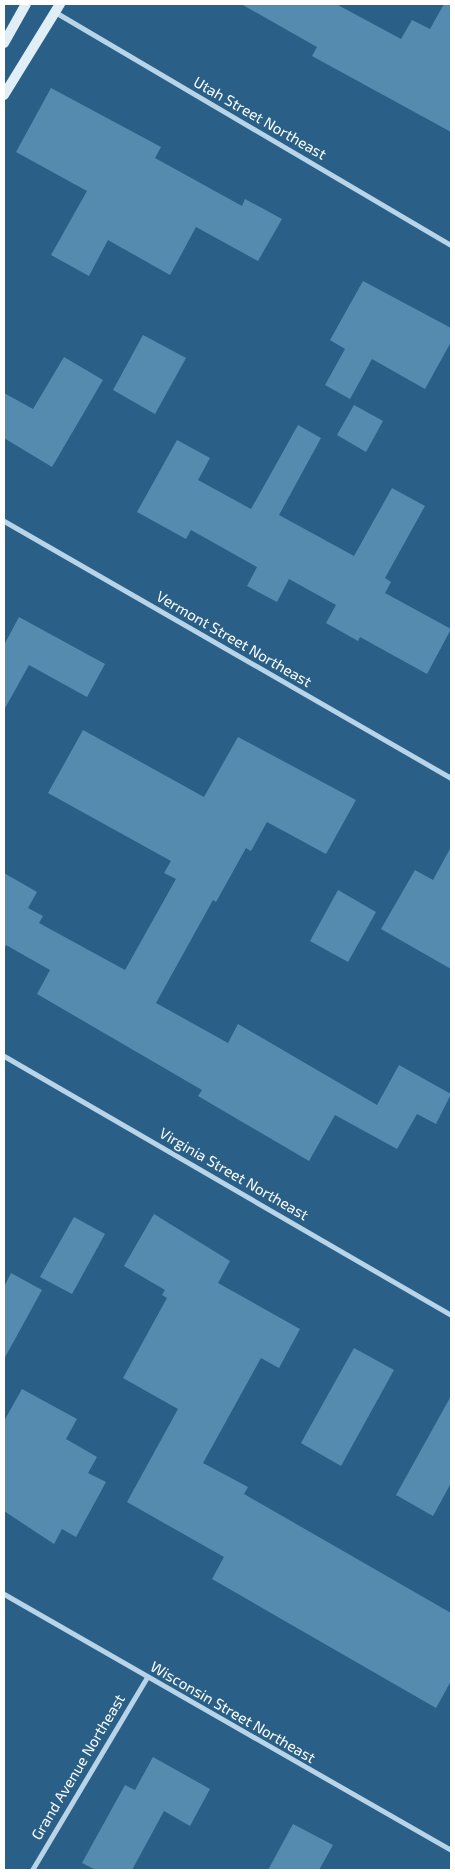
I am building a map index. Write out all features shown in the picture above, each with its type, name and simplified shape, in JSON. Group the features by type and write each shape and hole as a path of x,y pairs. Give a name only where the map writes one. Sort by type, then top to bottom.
{"street":[{"path":"4,43 26,4"},
{"path":"4,95 57,8"},
{"name":"Utah Street Northeast","path":"57,8 451,245"},
{"name":"Vermont Street Northeast","path":"4,521 451,778"},
{"name":"Virginia Street Northeast","path":"4,1056 451,1315"},
{"name":"Wisconsin Street Northeast","path":"4,1594 451,1850"},
{"name":"Grand Avenue Northeast","path":"32,1870 146,1677"}],"building":[{"path":"241,4 336,4 401,39 412,20 430,29 444,4 451,4 451,132 312,56 317,47"},
{"path":"51,88 161,147 155,158 242,206 245,199 282,219 258,261 196,227 170,275 108,240 89,276 51,255 87,191 16,152"},
{"path":"363,281 451,328 451,342 425,389 372,359 350,399 325,385 345,349 330,340"},
{"path":"143,335 186,358 155,414 113,390"},
{"path":"64,357 103,380 52,467 4,438 4,393 33,409"},
{"path":"354,405 383,421 366,452 337,435"},
{"path":"298,425 321,438 279,515 354,556 392,488 425,506 385,578 391,582 385,593 451,629 427,674 360,637 358,641 326,623 336,605 289,579 277,602 247,586 257,567 191,530 186,539 137,512 177,440 210,458 198,480 251,509"},
{"path":"19,617 105,664 87,697 29,665 4,710 4,645"},
{"path":"83,730 204,797 238,737 356,800 326,854 267,822 251,851 246,848 216,902 213,900 156,1003 228,1043 238,1024 377,1105 399,1065 451,1094 436,1124 417,1114 397,1149 335,1115 309,1161 198,1096 202,1090 37,994 50,970 6,945 4,949 4,873 37,892 28,908 43,916 39,923 125,970 176,879 164,873 171,861 48,793"},
{"path":"451,847 451,969 381,929 415,870 433,880"},
{"path":"338,890 376,912 348,962 310,941"},
{"path":"154,1214 230,1261 218,1283 300,1329 279,1368 261,1358 203,1463 248,1487 244,1494 451,1613 451,1681 436,1708 212,1579 224,1557 127,1502 178,1409 123,1378 167,1298 162,1295 165,1290 124,1266"},
{"path":"74,1217 105,1234 72,1294 40,1277"},
{"path":"11,1273 42,1290 4,1359 4,1287"},
{"path":"354,1348 394,1370 341,1466 301,1443"},
{"path":"22,1389 77,1419 66,1439 97,1457 88,1473 106,1482 76,1537 62,1529 54,1544 4,1511 4,1421"},
{"path":"451,1396 451,1483 433,1516 396,1495"},
{"path":"153,1757 210,1789 190,1826 164,1811 132,1870 96,1870 82,1863 125,1785 135,1790"},
{"path":"293,1824 333,1845 319,1870 268,1870"}]}
